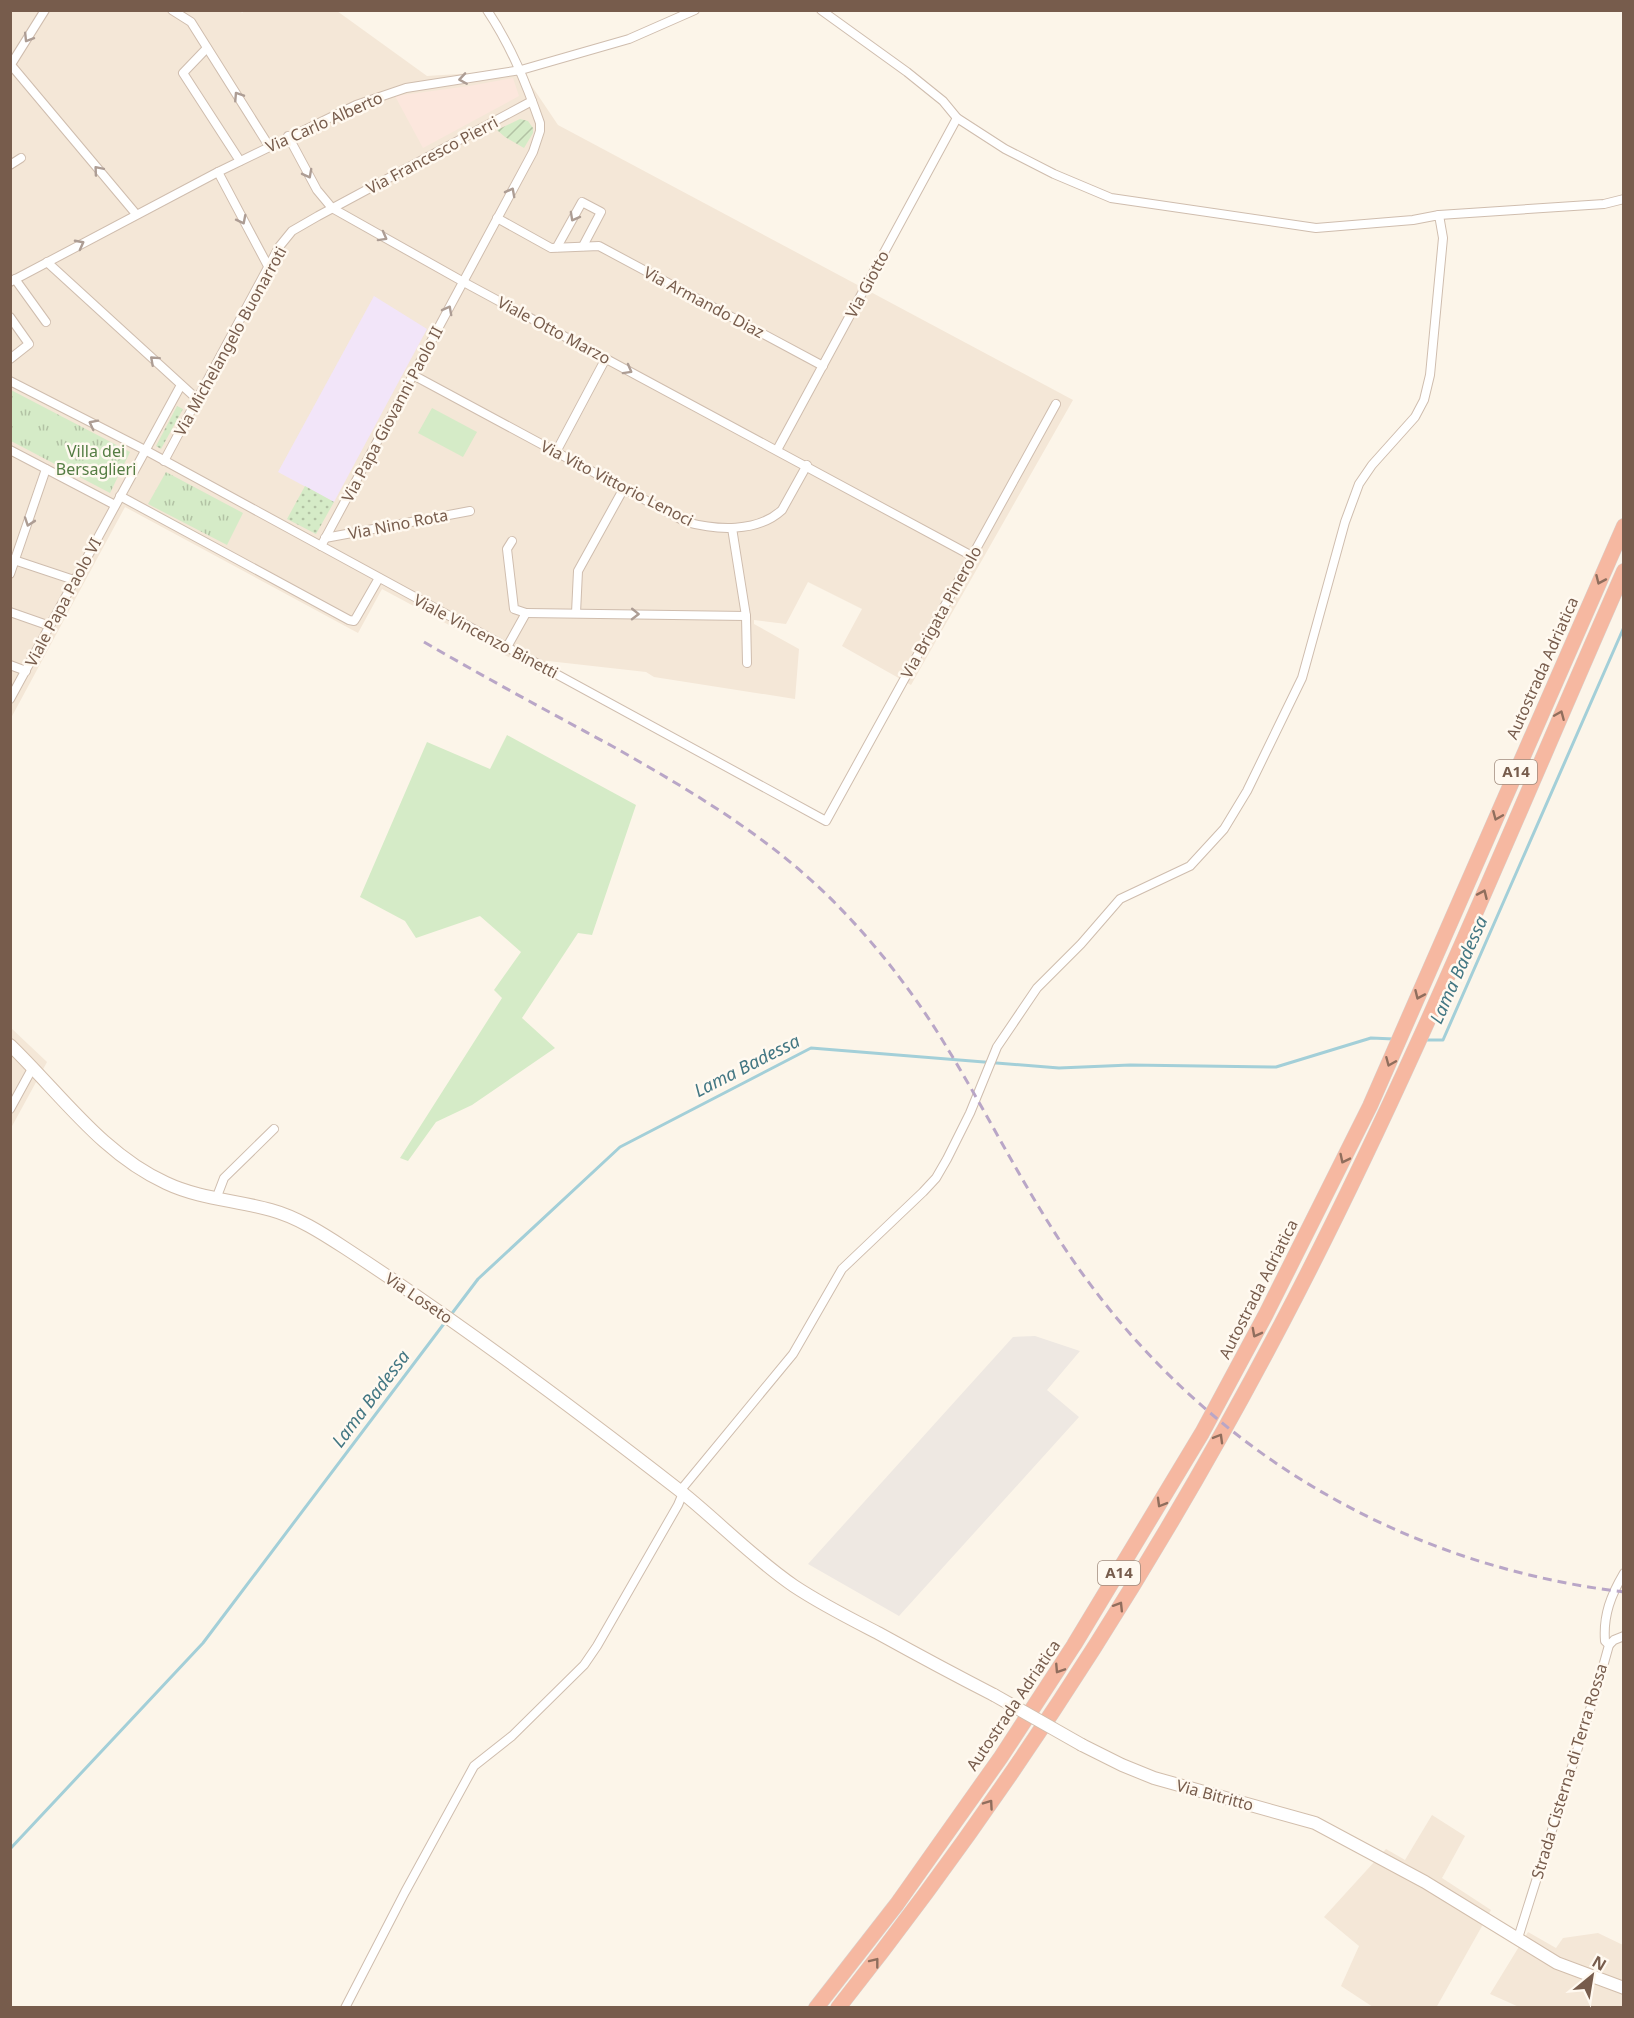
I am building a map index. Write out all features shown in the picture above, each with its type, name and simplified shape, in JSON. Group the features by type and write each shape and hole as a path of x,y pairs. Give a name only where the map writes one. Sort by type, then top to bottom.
{"highway":[{"name":"Autostrada Adriatica","path":"816,2007 897,1904 1001,1757 1140,1539 1202,1433 1266,1314 1370,1106 1623,526"},
{"name":"A14","path":"838,2007 887,1946 984,1811 1065,1692 1143,1568 1249,1385 1279,1330 1386,1113 1623,571"}],"main road":[{"name":"Via Loseto","path":"10,1045 93,1132 151,1176 184,1191 286,1215 342,1246 461,1326 681,1492 746,1548 808,1595"},
{"name":"Via Bitritto","path":"808,1595 1122,1765 1154,1778 1315,1823 1425,1882 1557,1963 1623,1988"}],"street":[{"path":"45,10 11,66 136,214"},
{"path":"172,10 191,22 269,146"},
{"name":"Via Papa Giovanni Paolo II","path":"323,542 532,152 540,131 540,123 521,70 512,50 487,10"},
{"name":"Via Carlo Alberto","path":"13,281 240,160 356,105 406,88 521,70 629,39 695,10"},
{"path":"821,10 907,72 943,101 957,118 1005,149 1054,174 1111,198 1316,228 1413,220 1438,215 1604,204 1623,199"},
{"path":"207,48 183,73 240,160"},
{"name":"Via Francesco Pierri","path":"332,208 532,101"},
{"name":"Via Giotto","path":"777,450 957,118"},
{"path":"288,136 317,190 332,208"},
{"path":"10,165 21,158"},
{"path":"218,172 268,266"},
{"path":"557,247 582,202 601,212 583,246"},
{"name":"Via Michelangelo Buonarroti","path":"164,461 279,247 292,231 332,208"},
{"name":"Viale Otto Marzo","path":"332,208 972,556"},
{"path":"345,2007 474,1766 512,1736 591,1657 678,1505 681,1492 793,1354 842,1269 936,1178 948,1159 970,1113 997,1047 1037,988 1081,944 1120,898 1190,866 1224,829 1247,791 1302,678 1345,522 1359,484 1372,465 1415,417 1424,400 1430,375 1443,238 1438,215"},
{"name":"Via Armando Diaz","path":"497,218 551,248 599,246 823,366"},
{"path":"47,262 197,399"},
{"path":"13,281 46,322"},
{"path":"10,317 29,345 10,359"},
{"path":"556,452 606,358"},
{"name":"Via Vito Vittorio Lenoci","path":"413,375 686,522 707,528 732,528 761,522 778,514 807,465"},
{"name":"Viale Vincenzo Binetti","path":"10,381 323,542 379,578 826,821"},
{"name":"Viale Papa Paolo VI","path":"10,699 181,385"},
{"name":"Via Brigata Pinerolo","path":"826,821 1056,404"},
{"path":"10,450 115,505"},
{"path":"10,574 13,559 46,469"},
{"path":"576,613 578,572 624,488"},
{"path":"120,496 349,620 354,621 379,578"},
{"name":"Via Nino Rota","path":"323,542 470,511"},
{"path":"732,528 746,616 747,663"},
{"path":"512,541 507,549 514,609 525,613 746,616"},
{"path":"13,559 74,580"},
{"path":"10,612 50,626"},
{"path":"507,647 525,613"},
{"path":"10,665 26,671"},
{"path":"10,1109 33,1067"},
{"path":"216,1199 224,1178 274,1129"},
{"name":"Strada Cisterna di Terra Rossa","path":"1518,1938 1609,1646 1605,1641 1606,1612 1623,1573"},
{"path":"1609,1646 1614,1640 1623,1636"}],"shaded area":[{"path":"240,10 242,13 245,10 337,11 427,76 521,70 558,125 1073,400 911,685 842,646 862,609 808,582 786,624 754,620 754,624 799,649 795,699 654,677 646,672 548,661 540,674 382,589 358,633 125,507 11,718 11,11"},
{"path":"513,78 519,96 423,148 395,96 469,86"},
{"path":"374,296 427,329 334,502 278,472"},
{"path":"11,1028 47,1062 11,1128"},
{"path":"1035,1336 1080,1351 1047,1390 1079,1417 899,1616 808,1564 1013,1337"},
{"path":"1432,1815 1465,1836 1442,1878 1491,1910 1436,2008 1373,2007 1341,1986 1359,1946 1324,1917 1386,1849 1405,1860"},
{"path":"1528,1932 1556,1948 1563,1938 1598,1933 1623,1945 1623,2007 1519,2007 1490,1994"}],"green space":[{"path":"520,119 528,121 533,128 533,133 524,148 497,130"},
{"name":"Villa dei Bersaglieri","path":"11,390 130,452 110,493 11,441"},
{"path":"177,406 183,409 161,449 156,446"},
{"path":"432,408 477,432 463,457 418,433"},
{"path":"166,472 243,513 227,545 148,504"},
{"path":"305,486 334,502 316,534 287,519"},
{"path":"507,735 636,805 592,935 578,933 522,1018 555,1048 472,1105 436,1122 408,1161 400,1158 502,998 494,990 521,952 480,916 416,938 405,921 360,897 427,742 490,769"}],"waterway":[{"name":"Lama Badessa","path":"1424,1040 1443,1040 1624,627"},
{"name":"Lama Badessa","path":"450,1316 478,1279 620,1147 811,1048 1059,1068 1130,1065 1276,1067 1371,1038 1394,1039"},
{"name":"Lama Badessa","path":"10,1849 203,1643 446,1321"}],"railway":[{"path":"424,642 612,746 702,799 787,859 838,906 884,958 925,1013 1039,1208 1104,1303 1162,1369 1227,1427 1296,1477 1372,1519 1452,1552 1536,1576 1624,1592"}]}
